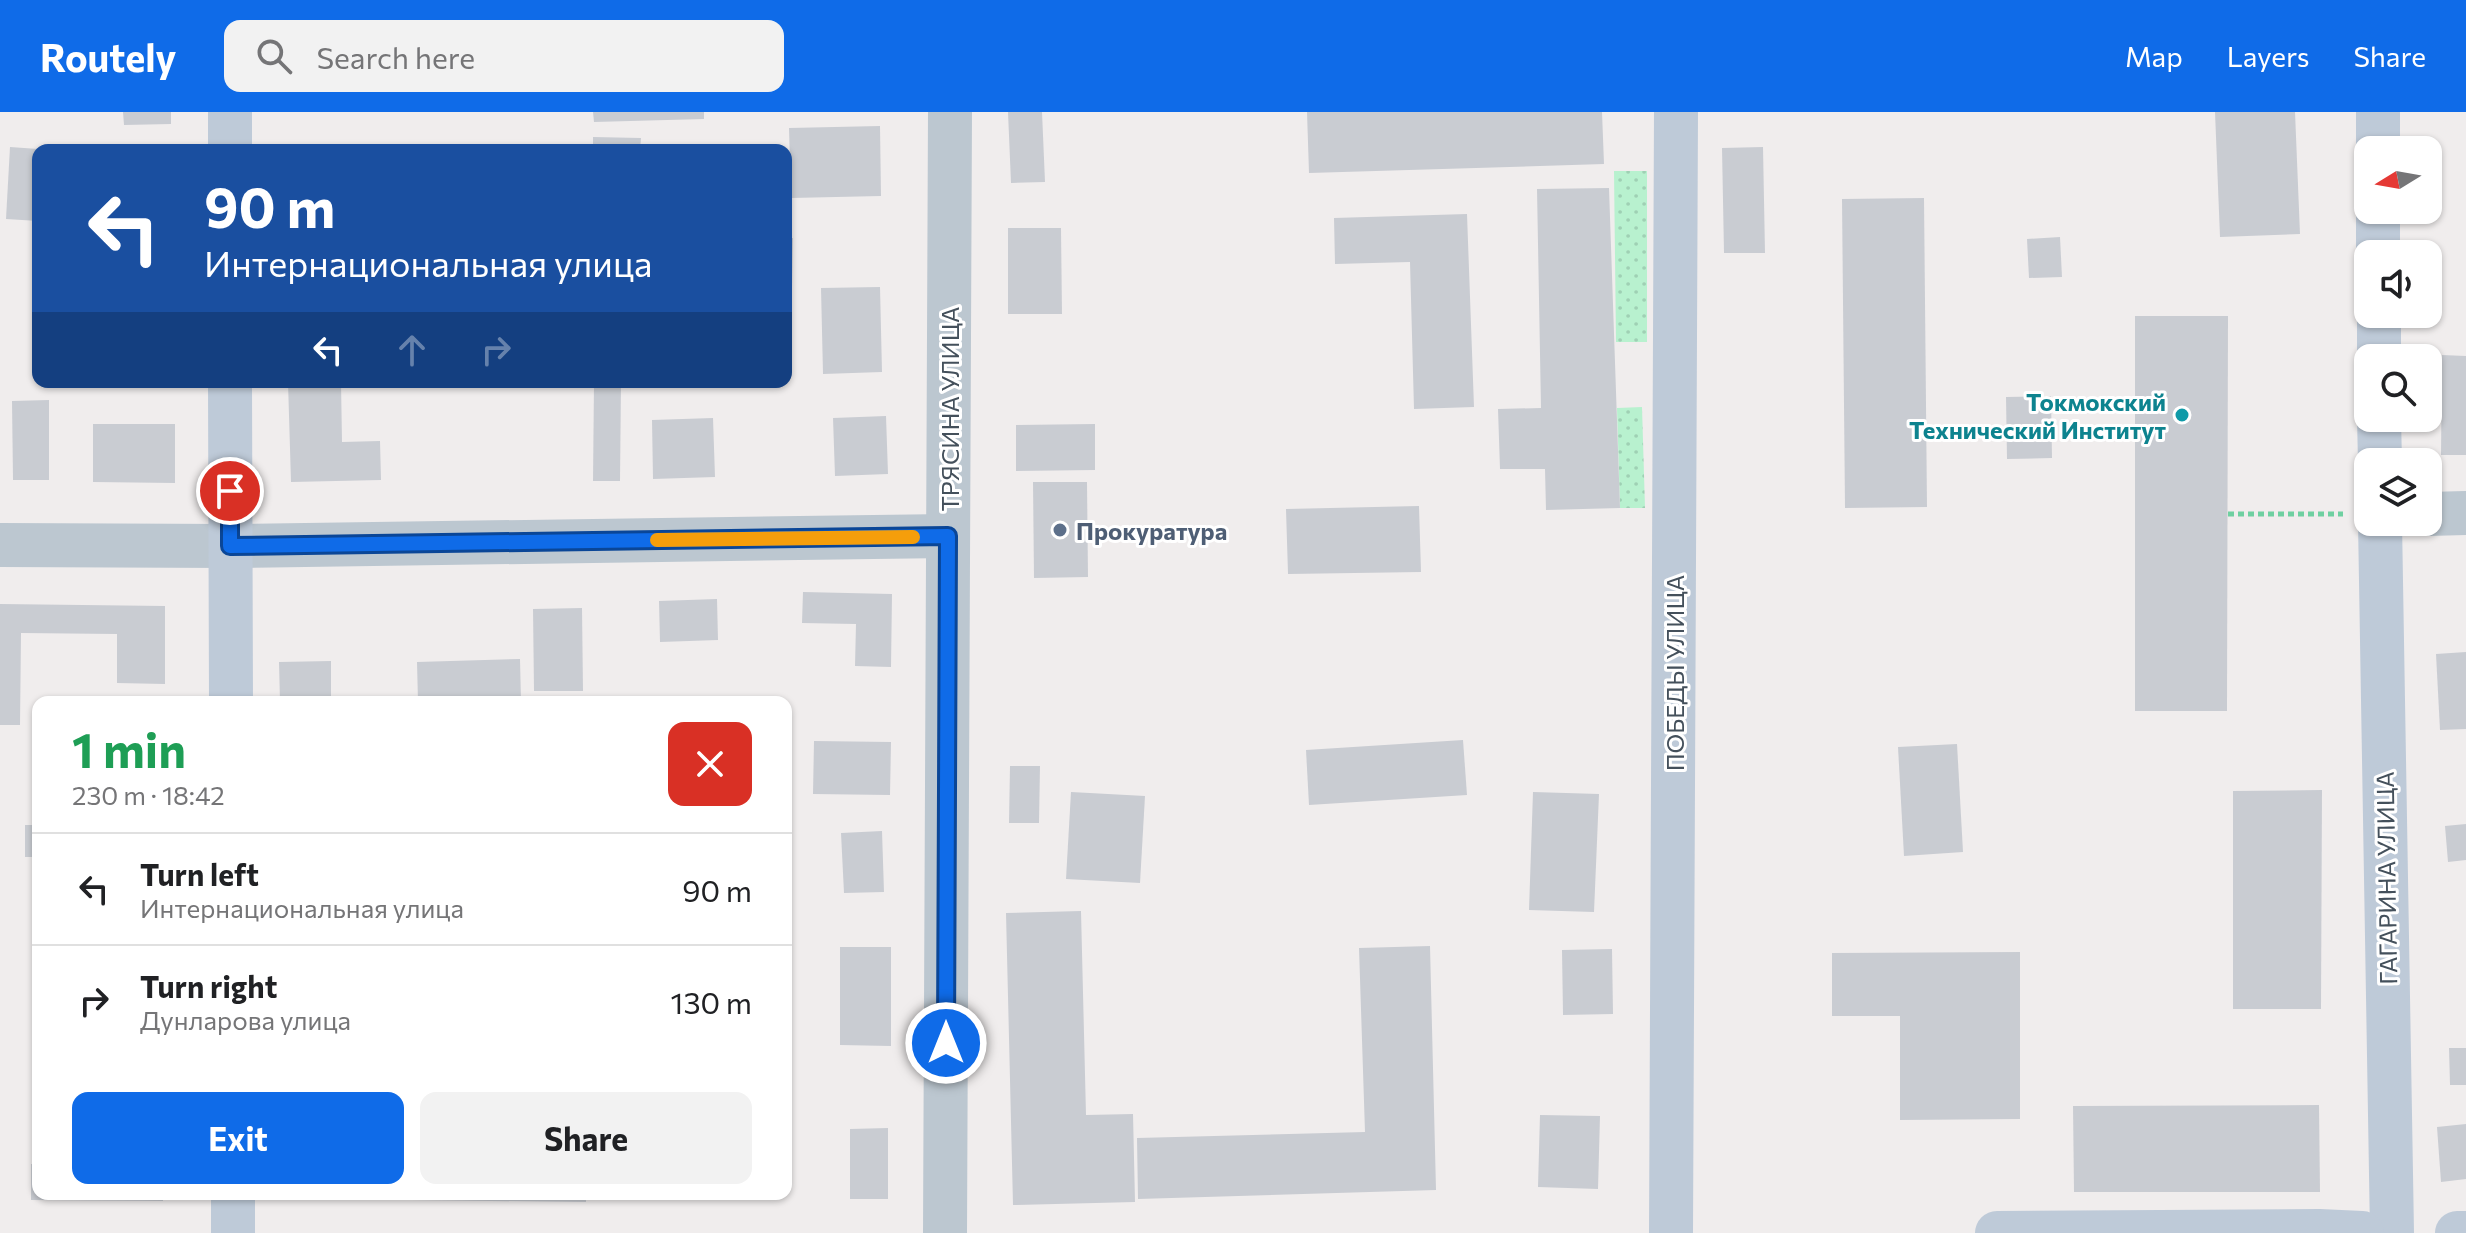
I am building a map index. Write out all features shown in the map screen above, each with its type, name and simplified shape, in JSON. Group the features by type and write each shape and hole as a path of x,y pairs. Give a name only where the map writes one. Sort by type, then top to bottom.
{"main road":[{"path":"230,112 230,144"},
{"name":"ПОБЕДЫ УЛИЦА","path":"1671,1233 1676,112"},
{"path":"2378,112 2378,136"},
{"path":"230,388 231,696"},
{"name":"ГАГАРИНА УЛИЦА","path":"2369,536 2392,1233"},
{"path":"233,1200 233,1233"},
{"path":"1997,1233 2362,1233"},
{"path":"2457,1233 2466,1233"}],"street":[{"name":"ТРЯСИНА УЛИЦА","path":"945,1233 950,112"},
{"path":"2442,514 2466,513"},
{"path":"0,545 230,546 948,536"}],"path":[{"path":"2228,514 2354,518"}],"green space":[{"path":"1614,171 1647,171 1647,342 1616,342"},
{"path":"1642,407 1645,508 1620,508 1617,408"}],"building":[{"path":"123,112 171,112 171,124 124,125"},
{"path":"593,112 704,112 704,119 594,122"},
{"path":"1008,112 1042,112 1045,182 1011,183"},
{"path":"1307,112 1602,112 1604,164 1309,173"},
{"path":"2215,112 2295,112 2300,234 2220,237"},
{"path":"880,126 881,196 792,198 789,128"},
{"path":"593,137 641,138 640,144 593,144"},
{"path":"10,147 32,149 32,221 6,219"},
{"path":"1763,147 1765,253 1724,253 1722,148"},
{"path":"1609,188 1620,508 1546,510 1545,469 1500,469 1498,409 1541,408 1537,189"},
{"path":"1924,198 1927,507 1845,508 1842,199"},
{"path":"1467,214 1474,407 1414,409 1410,262 1335,264 1334,218"},
{"path":"1008,228 1061,228 1062,314 1008,314"},
{"path":"2060,237 2062,277 2029,278 2027,239"},
{"path":"880,287 882,372 823,374 821,288"},
{"name":"Токмокский Технический Институт","path":"2135,316 2228,316 2227,711 2135,711"},
{"path":"2442,355 2466,356 2466,455 2442,455"},
{"path":"288,388 341,388 342,442 380,441 381,480 291,482"},
{"path":"594,388 621,388 620,481 593,481"},
{"path":"2051,396 2052,458 2007,459 2006,397"},
{"path":"49,400 49,480 13,480 12,401"},
{"path":"886,416 888,474 835,476 833,418"},
{"path":"713,418 715,477 653,479 652,420"},
{"path":"93,424 175,424 175,483 93,482"},
{"path":"1095,424 1095,470 1016,471 1016,425"},
{"name":"Прокуратура","path":"1033,482 1087,482 1088,577 1034,578"},
{"path":"1419,506 1421,572 1288,574 1286,509"},
{"path":"803,592 892,594 891,667 855,666 856,624 802,623"},
{"path":"717,599 718,640 660,642 659,601"},
{"path":"0,604 165,606 165,684 117,683 117,634 21,633 20,725 0,725"},
{"path":"582,608 583,691 534,691 533,609"},
{"path":"2466,652 2466,729 2440,730 2436,654"},
{"path":"520,659 521,696 418,696 417,662"},
{"path":"331,661 331,696 280,696 279,662"},
{"path":"1463,740 1467,795 1309,805 1306,750"},
{"path":"814,741 891,742 890,795 813,794"},
{"path":"1957,744 1963,852 1904,856 1898,747"},
{"path":"1010,766 1040,766 1039,823 1009,823"},
{"path":"2322,790 2321,1009 2233,1009 2233,791"},
{"path":"1071,792 1145,796 1140,883 1066,879"},
{"path":"1533,792 1599,794 1594,912 1529,910"},
{"path":"2466,824 2466,860 2448,862 2445,826"},
{"path":"25,825 32,825 32,857 25,857"},
{"path":"882,831 884,892 844,893 841,833"},
{"path":"1081,911 1086,1115 1133,1114 1135,1202 1013,1205 1006,913"},
{"path":"1430,946 1436,1190 1138,1199 1137,1138 1365,1132 1359,948"},
{"path":"840,947 891,947 891,1046 840,1045"},
{"path":"1612,949 1613,1014 1563,1015 1562,950"},
{"path":"2020,952 2020,1119 1900,1120 1900,1016 1832,1016 1832,953"},
{"path":"2449,1048 2466,1048 2466,1085 2450,1085"},
{"path":"2319,1105 2320,1192 2074,1192 2073,1106"},
{"path":"1540,1115 1600,1116 1598,1189 1538,1187"},
{"path":"2466,1124 2466,1179 2441,1182 2437,1127"},
{"path":"888,1128 888,1199 850,1199 850,1129"},
{"path":"32,1164 32,1200 163,1201 31,1200"},
{"path":"412,1200 586,1200 586,1202"}],"slow traffic":[{"path":"657,540 913,537"}],"place":[{"name":"Токмокский Технический Институт","path":"2182,415"},
{"name":"Прокуратура","path":"1060,530"}],"route":[{"path":"230,491 230,546 948,536 946,1043"}]}
